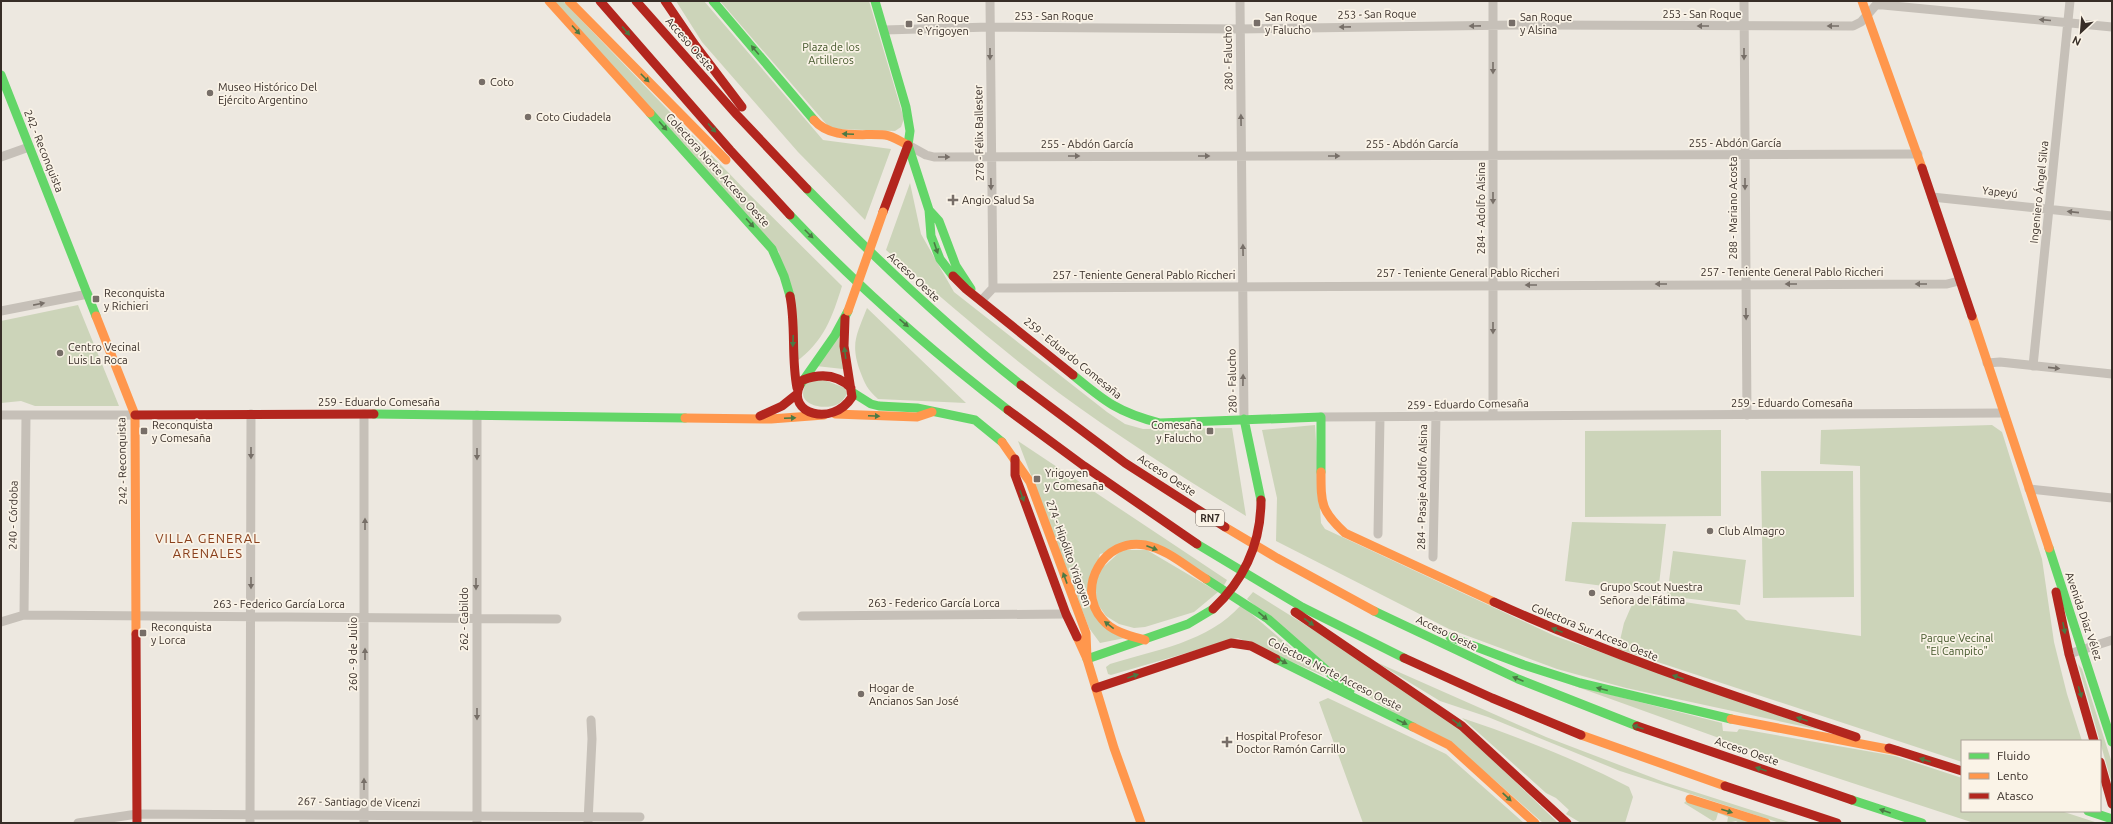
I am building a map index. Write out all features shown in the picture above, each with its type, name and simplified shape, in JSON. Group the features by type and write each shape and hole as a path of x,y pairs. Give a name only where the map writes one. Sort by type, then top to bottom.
{"main road":[{"name":"Colectora Norte Acceso Oeste","path":"549,1 772,249 782,269 790,296 794,323 794,372 797,391"},
{"path":"568,1 729,164 796,221"},
{"name":"RN7","path":"600,1 796,221 867,291 962,373 1029,426 1089,469 1232,566 1369,640 1533,716 1638,756 1837,823"},
{"name":"Acceso Oeste","path":"636,1 788,170 840,223 917,297 1045,403 1147,477 1204,514 1271,555 1353,600 1456,651 1578,704 1634,725 1922,823"},
{"path":"665,1 695,45 788,170"},
{"path":"713,1 821,128 842,134 887,135 908,145 929,210 939,221 956,266 979,298"},
{"path":"875,1 906,107 910,131 908,145 846,314 797,391 802,405 807,410 824,415 835,414 916,417 932,412"},
{"path":"1862,1 1918,154 2046,543 2069,654 2094,740"},
{"name":"242 - Reconquista","path":"1,75 88,294 134,415 137,818"},
{"name":"259 - Eduardo Comesaña","path":"979,298 1107,403 1121,411 1146,421 1160,423 1321,417"},
{"path":"835,414 842,411 850,402 851,390 844,346 846,314"},
{"path":"804,380 817,375 825,375 840,379 851,390 871,404 879,406 917,408 932,412"},
{"name":"259 - Eduardo Comesaña","path":"756,418 782,406 797,391"},
{"name":"274 - Hipólito Yrigoyen","path":"932,412 962,416 986,428 1002,442 1030,482 1086,633 1087,659"},
{"name":"259 - Eduardo Comesaña","path":"134,415 364,414 792,419 824,415"},
{"name":"Colectora Sur Acceso Oeste","path":"1321,417 1321,498 1329,518 1345,533 1544,625 1655,669 1961,771"},
{"name":"280 - Falucho","path":"1087,659 1188,624 1213,609 1235,587 1251,560 1259,531 1261,500 1244,419"},
{"name":"274 - Hipólito Yrigoyen","path":"1015,459 1015,475 1066,614 1087,659 1141,823"},
{"name":"Avenida Díaz Vélez","path":"2046,543 2083,650 2112,742"},
{"path":"1145,640 1124,633 1107,624 1101,618 1091,597 1093,575 1103,558 1117,549 1135,544 1156,549 1246,603 1367,706"},
{"path":"1232,566 1316,627 1462,726 1567,823"},
{"path":"1353,600 1536,669 1599,688 1735,720 1898,751"},
{"name":"Colectora Norte Acceso Oeste","path":"1096,688 1221,645 1241,644 1260,649 1367,706 1449,745 1535,823"},
{"path":"2101,766 2112,804"},
{"path":"1690,799 1766,823"},
{"path":"2091,812 2112,819"}],"street":[{"name":"278 - Félix Ballester","path":"990,1 990,157 994,288"},
{"name":"280 - Falucho","path":"1240,1 1244,287 1242,408 1244,419"},
{"name":"284 - Adolfo Alsina","path":"1492,1 1493,416"},
{"name":"288 - Mariano Acosta","path":"1744,1 1747,415"},
{"name":"Ingeniero Ángel Silva","path":"2033,366 2070,1"},
{"name":"253 - San Roque","path":"884,30 990,27 1240,28 1492,25 1744,27 1853,26 1861,22 1876,5 2112,27"},
{"name":"255 - Abdón García","path":"908,145 926,155 934,157 1918,154"},
{"path":"1,157 29,147"},
{"name":"Yapeyú","path":"1932,197 2112,216"},
{"name":"257 - Teniente General Pablo Riccheri","path":"994,288 1947,284 1959,281"},
{"path":"979,298 994,288"},
{"path":"1,311 88,294"},
{"path":"1987,363 2112,374"},
{"name":"259 - Eduardo Comesaña","path":"1321,417 2004,413"},
{"path":"250,823 252,414"},
{"name":"260 - 9 de Julio","path":"364,414 364,818"},
{"name":"259 - Eduardo Comesaña","path":"1,416 134,415"},
{"name":"262 - Cabildo","path":"477,415 477,819"},
{"name":"240 - Córdoba","path":"24,615 26,416"},
{"name":"284 - Pasaje Adolfo Alsina","path":"1433,557 1436,416"},
{"path":"1378,534 1380,417"},
{"path":"2029,489 2112,498"},
{"name":"263 - Federico García Lorca","path":"802,616 1066,614"},
{"name":"263 - Federico García Lorca","path":"1,622 24,615 557,619"},
{"path":"2069,654 2112,640"},
{"path":"588,820 592,739 591,720"},
{"name":"267 - Santiago de Vicenzi","path":"78,823 137,818 250,813 364,818 588,820 640,817"}],"green space":[{"path":"554,1 563,1 749,194 842,286 835,308 826,328 814,346 796,362 779,252"},
{"path":"676,1 704,1 823,140 891,149 865,220 798,152 702,42"},
{"name":"Plaza de los Artilleros","path":"720,1 869,1 904,119 901,127 895,131 836,129 828,126"},
{"path":"910,183 921,234 954,292 1107,412 1125,424 1143,429 1232,428 1246,516 1198,487 1059,393 993,341 886,250"},
{"name":"Centro Vecinal Luis La Roca","path":"78,305 119,406 35,406 21,401 1,403 1,321"},
{"path":"867,308 966,403 878,399 863,379 855,353 856,339"},
{"path":"840,334 843,369 816,366"},
{"path":"819,378 845,388 847,394 844,399 836,405 827,407 816,406 807,402 803,394 806,382"},
{"path":"1315,425 1321,523 1325,529 1555,636 1820,730 1626,688 1557,669 1449,629 1276,541 1277,498 1262,430"},
{"name":"Parque Vecinal \"El Campito\"","path":"1992,425 2002,432 2042,559 2054,642 2067,694 2082,740 1961,740 1961,762 1618,649 1624,623 1634,600 1646,596 1736,610 1746,620 1861,636 1860,466 1820,464 1821,430"},
{"path":"1721,430 1721,516 1585,517 1585,431"},
{"path":"1018,441 1227,580 1223,587 1148,542 1100,554 1086,600 1125,638 1100,643 1089,628"},
{"path":"1761,471 1853,471 1854,597 1763,598"},
{"path":"1572,522 1666,524 1658,593 1565,581"},
{"path":"1122,550 1147,550 1218,592 1194,612 1145,627 1134,628 1119,624 1106,616 1097,603 1095,580 1099,571"},
{"path":"1673,551 1746,560 1740,605 1667,596"},
{"path":"1253,592 1352,654 1461,729 1558,823 1543,823 1491,777 1352,686 1247,599"},
{"path":"1241,605 1324,676 1238,638 1111,675 1108,674 1106,667 1110,664 1163,649 1197,636 1228,618"},
{"path":"1376,662 1546,737 1664,782 1792,823 1780,823 1620,771 1488,717 1440,701"},
{"path":"2078,664 2082,669 2112,763 2112,784 2101,745 2101,740 2100,740"},
{"path":"1569,684 1722,723 1723,731 1737,732 1739,729 1747,730 1895,756 1961,778 1961,812 2064,812 2098,823 1974,823 1758,752"},
{"path":"1328,698 1446,754 1524,823 1363,823 1319,702"},
{"path":"1462,718 1547,749 1629,787 1633,797 1625,823 1581,823 1566,814 1569,810 1556,798 1546,793"},
{"path":"1688,799 1755,823 1739,823 1736,821 1727,823 1728,817 1718,813 1716,820 1713,821 1684,803"}],"traffic: fast":[{"path":"713,1 814,120"},
{"path":"875,1 906,107 910,131 908,145 929,210 931,236 940,259 953,276"},
{"path":"1,75 96,316"},
{"path":"650,113 772,249 784,276 790,296"},
{"path":"807,189 858,240 938,315 1021,385"},
{"path":"929,210 939,221 956,266 971,289"},
{"path":"790,215 841,267 895,317 922,341 1008,410"},
{"path":"800,385 835,335 848,311"},
{"path":"1073,375 1113,405 1133,415 1160,423 1321,417 1321,472"},
{"path":"852,392 871,404 879,406 917,408 975,420 1002,442"},
{"path":"374,414 685,418"},
{"path":"1244,419 1261,500"},
{"path":"1197,544 1302,607 1404,658"},
{"path":"2049,548 2112,742"},
{"path":"1206,579 1268,619 1350,691"},
{"path":"1087,659 1188,624 1213,609"},
{"path":"1374,611 1518,679 1637,726"},
{"path":"1450,637 1524,665 1580,683 1731,719"},
{"path":"1276,659 1413,727"},
{"path":"1852,800 1922,823"},
{"path":"2091,812 2112,819"}],"traffic: slow":[{"path":"549,1 650,113"},
{"path":"569,1 726,160"},
{"path":"1862,1 1922,168"},
{"path":"814,120 821,126 838,133 885,135 908,145"},
{"path":"848,311 883,212"},
{"path":"96,316 135,415 136,634"},
{"path":"1972,316 2049,548"},
{"path":"835,414 917,417 932,412"},
{"path":"685,418 771,419 824,415"},
{"path":"1002,442 1030,482 1086,633 1087,659"},
{"path":"1321,472 1321,492 1324,506 1331,519 1345,533 1494,602"},
{"path":"1225,527 1277,558 1374,611"},
{"path":"1145,640 1122,633 1111,627 1102,619 1094,607 1092,593 1093,580 1098,567 1106,557 1117,549 1130,545 1145,545 1161,550 1206,579"},
{"path":"1077,637 1087,659 1114,748 1141,823"},
{"path":"1731,719 1898,751"},
{"path":"1413,727 1449,745 1535,823"},
{"path":"1581,735 1725,786"},
{"path":"1690,799 1766,823"}],"traffic: jam":[{"path":"600,1 730,150 790,215"},
{"path":"636,1 737,115 807,189"},
{"path":"665,1 695,45 742,107"},
{"path":"883,212 908,145"},
{"path":"1922,168 1972,316"},
{"path":"953,276 966,289 1073,375"},
{"path":"790,296 793,319 794,365 797,388"},
{"path":"800,385 797,395 799,403 805,409 813,413 823,414 833,412 843,407 852,397 844,346 845,318"},
{"path":"803,380 816,376 828,376 834,377 846,383 851,388"},
{"path":"1021,385 1125,463 1225,527"},
{"path":"760,416 782,406 797,394"},
{"path":"1008,410 1084,466 1197,544"},
{"path":"135,415 374,414"},
{"path":"1015,459 1015,475 1066,614 1077,637"},
{"path":"1213,609 1234,586 1249,560 1258,531 1261,500"},
{"path":"2056,592 2069,654 2094,740"},
{"path":"1494,602 1538,622 1628,658 1719,691 1856,737"},
{"path":"1295,612 1462,726 1567,823"},
{"path":"136,634 137,823"},
{"path":"1096,688 1231,643 1251,646 1276,659"},
{"path":"1404,658 1492,698 1581,735"},
{"path":"1637,726 1852,800"},
{"path":"1889,748 1961,771"},
{"path":"2101,766 2112,804"},
{"path":"1725,786 1837,823"}],"place":[{"name":"San Roque y Falucho","path":"1257,23"},
{"name":"San Roque y Alsina","path":"1512,23"},
{"name":"San Roque e Yrigoyen","path":"909,24"},
{"name":"Coto","path":"482,82"},
{"name":"Museo Histórico Del Ejército Argentino","path":"210,93"},
{"name":"Coto Ciudadela","path":"528,117"},
{"name":"Angio Salud Sa","path":"953,200"},
{"name":"Reconquista y Richieri","path":"96,299"},
{"name":"Centro Vecinal Luis La Roca","path":"60,353"},
{"name":"Reconquista y Comesaña","path":"144,431"},
{"name":"Comesaña y Falucho","path":"1210,431"},
{"name":"Yrigoyen y Comesaña","path":"1037,479"},
{"name":"Club Almagro","path":"1710,531"},
{"name":"Grupo Scout Nuestra Señora de Fátima","path":"1592,593"},
{"name":"Reconquista y Lorca","path":"143,633"},
{"name":"Hogar de Ancianos San José","path":"861,694"},
{"name":"Hospital Profesor Doctor Ramón Carrillo","path":"1227,742"}],"district":[{"name":"VILLA GENERAL ARENALES","path":"208,546"}]}
